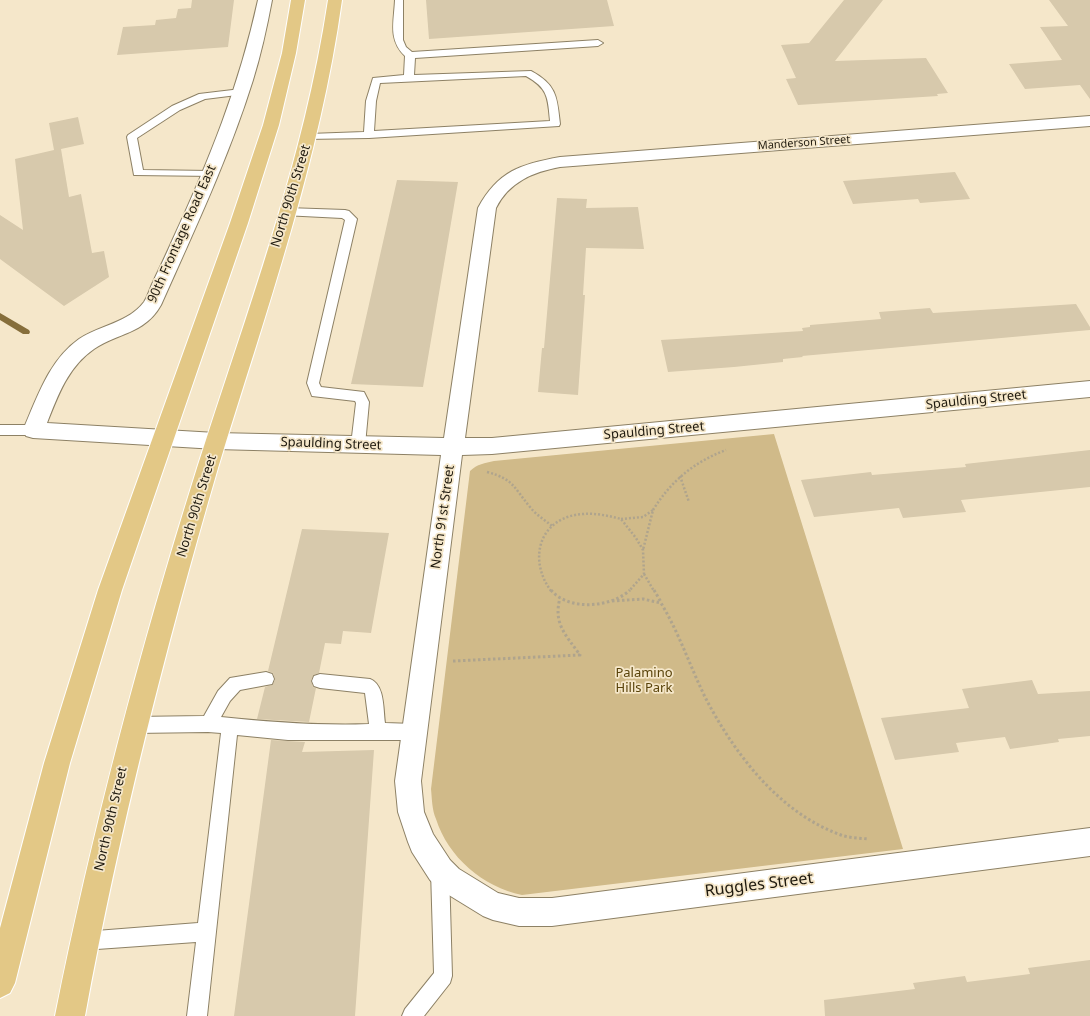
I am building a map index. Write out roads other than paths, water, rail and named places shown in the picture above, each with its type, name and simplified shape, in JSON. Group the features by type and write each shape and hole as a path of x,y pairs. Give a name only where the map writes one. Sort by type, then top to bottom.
{"main road":[{"path":"0,983 3,958 57,763 110,590 257,171 271,125 289,53 298,0"},
{"name":"North 90th Street","path":"70,1016 83,941 120,778 156,639 309,137 325,71 335,0"}],"street":[{"name":"90th Frontage Road East","path":"33,430 57,376 66,361 83,346 138,319 152,305 210,174 241,92 252,60 265,0"},
{"name":"Manderson Street","path":"520,173 541,165 560,162 1090,121"},
{"name":"North 91st Street","path":"440,870 422,842 411,812 408,781 487,208 492,198 504,184 520,173"},
{"name":"Spaulding Street","path":"216,440 358,445 453,447 492,446 651,432 1090,388"},
{"path":"33,430 216,440"},
{"name":"Ruggles Street","path":"440,870 449,879 493,906 519,912 552,912 1090,842"}],"lane":[{"path":"399,0 398,40 402,48 410,55 598,43"},
{"path":"409,78 410,55"},
{"path":"309,137 369,135 556,124 552,96 547,85 528,73 409,78 376,80 371,101 369,135"},
{"path":"210,174 138,173 132,137 176,108 203,96 241,92"},
{"path":"287,212 345,214 351,220 313,382 317,392 359,396 363,402 358,445"},
{"path":"0,430 33,430"},
{"path":"208,724 224,696 236,683 266,679"},
{"path":"320,681 370,686 373,690 378,731"},
{"path":"134,725 208,724 288,732 414,732"},
{"path":"197,1016 230,727"},
{"path":"412,1016 443,976 440,870"},
{"path":"83,941 206,932"}],"waterway":[{"path":"0,316 26,332"}],"park label":[{"name":"Palamino Hills Park","path":"644,680"}]}
